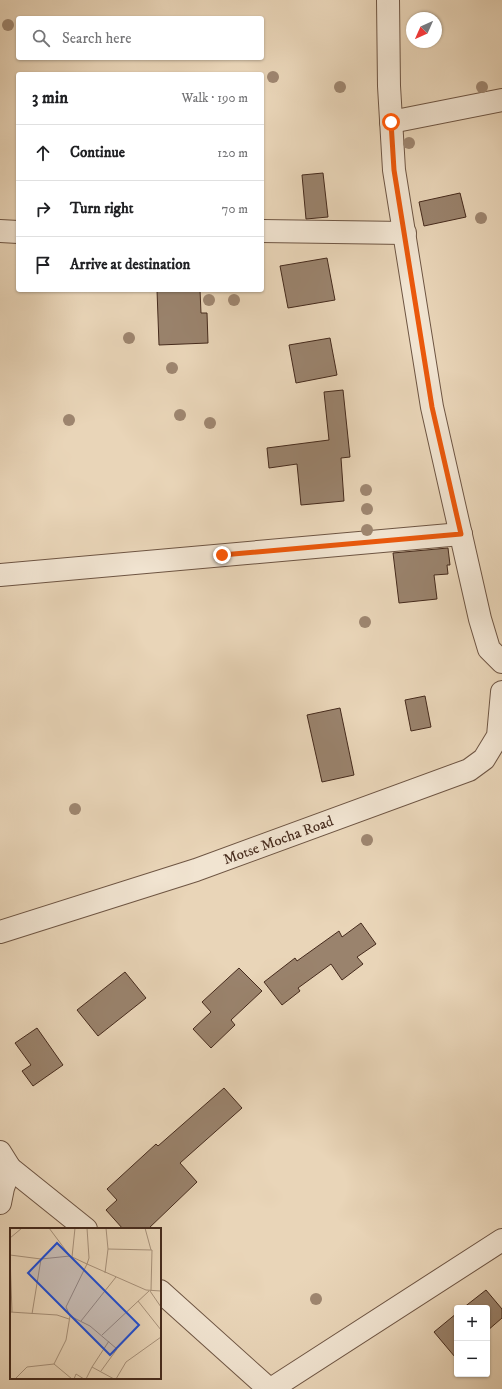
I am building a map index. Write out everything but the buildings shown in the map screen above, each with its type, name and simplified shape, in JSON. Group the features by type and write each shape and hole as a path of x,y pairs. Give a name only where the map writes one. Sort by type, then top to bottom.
{"street":[{"path":"388,0 391,122 394,170 432,407 480,619 490,649 502,662"},
{"path":"391,122 502,100"},
{"path":"0,231 16,232"},
{"path":"264,231 405,233"},
{"path":"0,575 461,534"},
{"name":"Motse Mocha Road","path":"0,932 196,870 469,770 484,759 498,736 502,692"},
{"path":"0,1202 3,1188 5,1160"},
{"path":"5,1160 85,1228"},
{"path":"161,1292 270,1389 502,1240"}],"route":[{"path":"222,555 461,534 432,407 394,170 391,122"}]}
